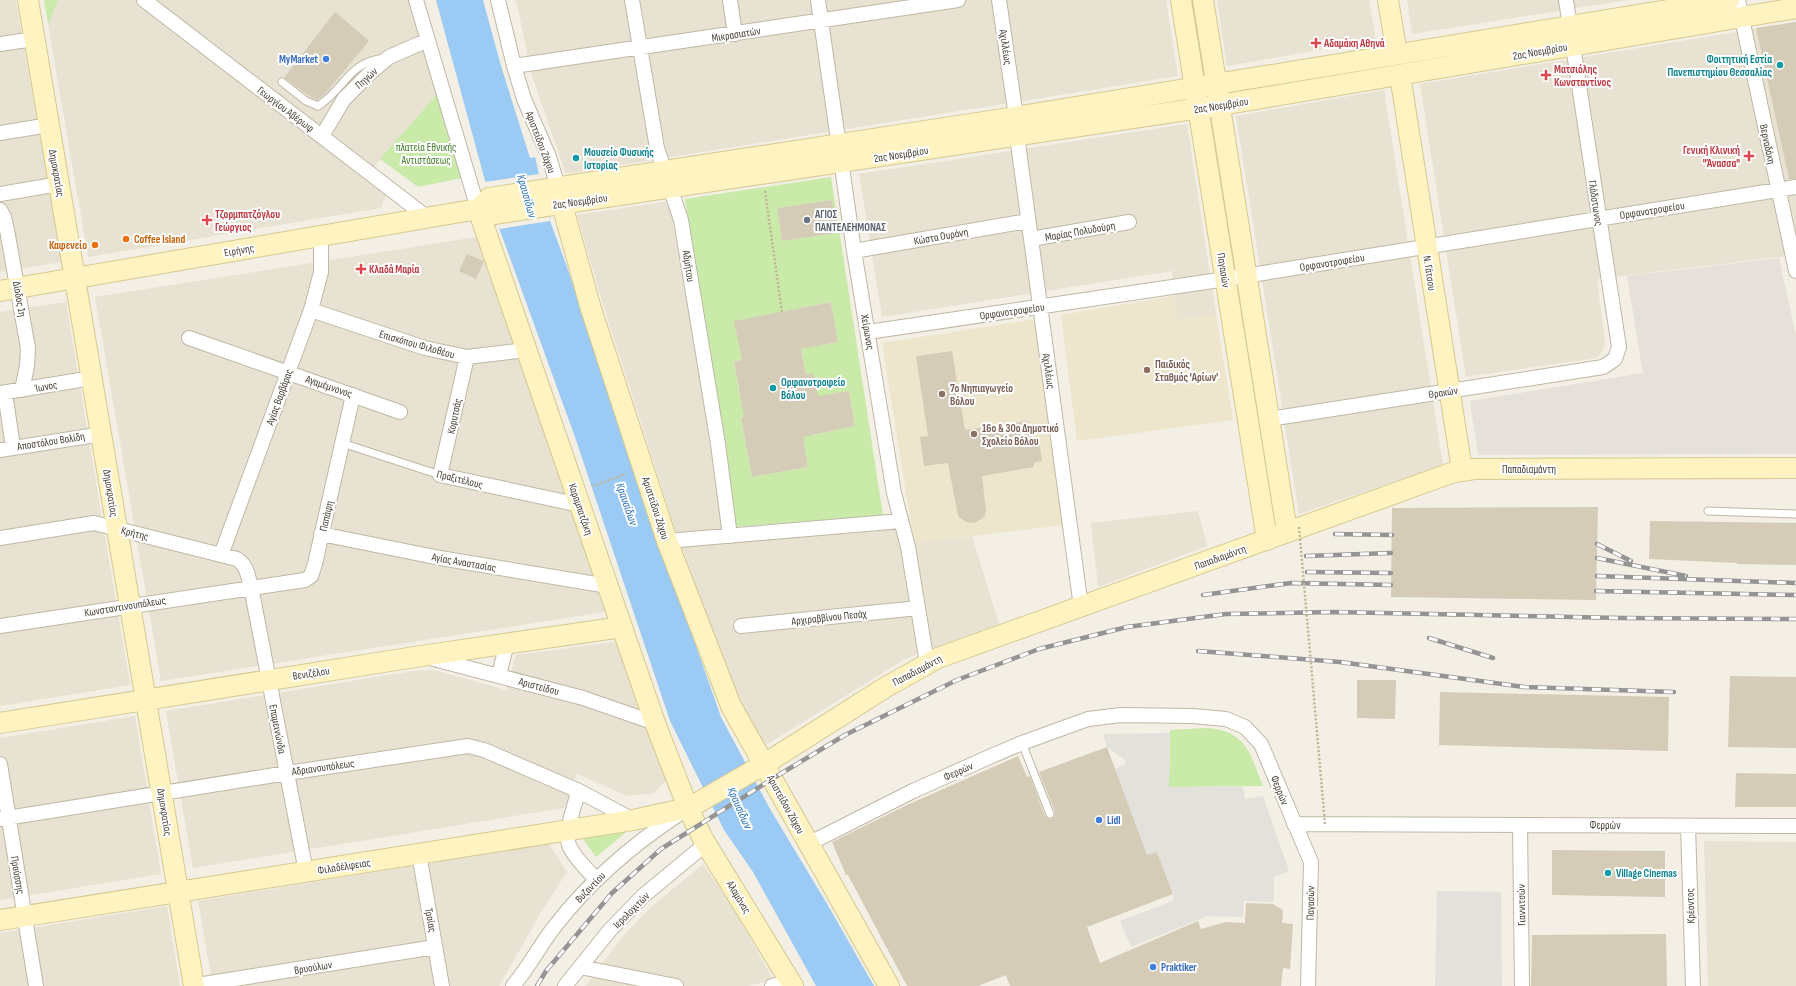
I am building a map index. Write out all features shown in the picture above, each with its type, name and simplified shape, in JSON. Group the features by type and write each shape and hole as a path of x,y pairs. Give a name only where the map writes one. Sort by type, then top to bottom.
{"street":[{"name":"Δημοκρατίας","path":"28,0 102,434 129,606 162,794 193,986"},
{"name":"Γεωργίου Αβέρωφ","path":"144,0 428,218"},
{"path":"416,0 428,40 487,207"},
{"name":"Αριστείδου Ζάχου","path":"498,0 514,66 527,106 549,157 552,197 591,309 667,541 731,706 758,768 808,844 889,986"},
{"name":"Αδμήτου","path":"632,0 657,148 681,220 718,444 730,536"},
{"path":"730,0 735,34"},
{"name":"Χείρωνος","path":"818,0 854,251 894,493 908,547 927,663"},
{"name":"Μικρασιατών","path":"514,66 958,0"},
{"name":"Αχιλλέως","path":"999,0 1081,606"},
{"name":"Παγασών","path":"1181,0 1267,540"},
{"name":"Παγασών","path":"1203,0 1269,419 1293,530"},
{"path":"1388,0 1397,54"},
{"path":"1566,0 1570,26"},
{"name":"2ας Νοεμβρίου","path":"1016,127 1216,84 1729,0"},
{"name":"2ας Νοεμβρίου","path":"487,207 1016,127 1220,105 1573,46 1739,8 1796,8"},
{"name":"Βερναδάκη","path":"1739,8 1796,271"},
{"path":"0,44 34,39"},
{"name":"Πηγών","path":"322,136 344,99 369,74 389,57 428,40"},
{"name":"Γλάδστωνος","path":"1573,46 1598,218 1619,347 1615,359"},
{"name":"Ν. Γάτσου","path":"1400,75 1462,470"},
{"path":"0,133 49,124"},
{"name":"2ας Νοεμβρίου","path":"667,179 762,175 839,154"},
{"path":"0,194 59,184"},
{"name":"Ορφανοτροφείου","path":"868,332 1246,276 1796,186"},
{"name":"Ειρήνης","path":"9,290 487,207"},
{"name":"Καραμπατζάκη","path":"487,207 526,350 655,723 693,805"},
{"name":"Δίοδος 1η","path":"0,210 8,230 9,290 28,348 27,366 22,390"},
{"name":"Κώστα Ουράνη","path":"854,251 1028,221"},
{"name":"Μαρίας Πολυδούρη","path":"1031,239 1129,222"},
{"name":"Αγίας Βαρβάρας","path":"221,555 311,310 321,272 321,236"},
{"name":"Επισκόπου Φιλοθέου","path":"311,310 425,348 467,357 526,350"},
{"name":"Αγαμέμνονος","path":"189,338 400,412"},
{"name":"Κορυτσάς","path":"440,475 467,357"},
{"name":"Θρακών","path":"1269,419 1604,366 1615,359"},
{"name":"Ίωνος","path":"2,393 92,378"},
{"path":"2,393 7,448"},
{"name":"Παπάφη","path":"251,587 304,580 311,576 322,534 353,395"},
{"name":"Αποστόλου Βολίδη","path":"7,448 102,434"},
{"name":"Παπαδιαμάντη","path":"693,805 758,768 927,663 953,652 1462,470 1796,468"},
{"name":"Πραξιτέλους","path":"440,475 580,505"},
{"path":"667,541 901,521"},
{"name":"Κρήτης","path":"0,538 94,523 221,555 241,562 245,567 251,587"},
{"name":"Αγίας Αναστασίας","path":"322,534 455,560 608,586"},
{"name":"Κωνσταντινουπόλεως","path":"0,626 251,587"},
{"name":"Επαμεινώνδα","path":"251,587 306,872"},
{"name":"Αρχιραββίνου Πεσάχ","path":"740,626 918,608"},
{"name":"Βενιζέλου","path":"0,723 421,656 622,628"},
{"path":"499,675 507,643"},
{"name":"Αριστείδου","path":"421,656 583,698 655,723"},
{"name":"Φερρών","path":"808,844 914,791 1022,743 1088,719 1107,716 1193,716 1226,719 1245,728 1261,744 1294,824 1796,826"},
{"name":"Αδριανουπόλεως","path":"4,818 468,746 484,750 579,791 633,820"},
{"name":"Προύσσης","path":"0,764 4,818 25,916 36,986"},
{"path":"579,791 572,811 568,841 570,846 596,879"},
{"name":"Φιλαδέλφειας","path":"0,920 633,820 693,805"},
{"name":"Αλαμάνας","path":"693,805 707,843 785,984"},
{"name":"Βυζαντίου","path":"513,986 554,927 596,879 652,831 693,805"},
{"name":"Παγασών","path":"1294,824 1311,862 1308,986"},
{"name":"Γιαννιτσών","path":"1520,825 1522,986"},
{"name":"Κρέοντος","path":"1688,826 1692,986"},
{"name":"Ιερολοχιτών","path":"565,986 610,930 643,896 707,843"},
{"name":"Τροίας","path":"419,854 442,986"},
{"name":"Βρυούλων","path":"193,986 435,947"},
{"path":"580,967 658,984 676,986"}],"lane":[{"path":"282,82 306,101 318,106 336,91 359,66 367,61 389,57"},
{"name":"Πραξιτέλους","path":"342,443 440,475"},
{"path":"1708,511 1796,514"},
{"path":"1022,743 1050,814"}],"path":[{"path":"762,175 782,312"},
{"path":"588,487 629,472"},
{"path":"1293,530 1325,824"}],"shaded area":[{"path":"0,0 16,0 62,262 0,272"},
{"path":"58,0 410,0 439,92 364,178 386,195 381,208 88,257 48,24"},
{"path":"516,0 1166,0 1178,76 566,174 532,76"},
{"path":"1217,0 1369,0 1376,40 1227,66"},
{"path":"1407,0 1628,0 1412,34"},
{"path":"1796,22 1796,255 1597,279 1605,341 1602,352 1597,358 1466,377 1420,84"},
{"path":"1384,90 1443,465 1299,514 1236,116"},
{"path":"1187,124 1216,314 1177,320 1172,271 882,317 859,174"},
{"path":"669,201 713,448 725,543 896,529 914,543 972,536 999,624 905,659 766,745 738,698 675,529 603,304 577,215"},
{"path":"477,237 611,611 161,681 95,297"},
{"path":"1779,258 1796,336 1796,454 1478,455 1470,401 1643,373 1627,276"},
{"name":"Παιδικός Σταθμός 'Αρίων'","path":"1174,296 1177,320 1216,314 1233,420 1077,441 1061,315"},
{"path":"66,302 130,685 0,706 0,312"},
{"name":"16ο & 30ο Δημοτικό Σχολείο Βόλου","path":"1035,319 1065,525 914,543 882,343"},
{"path":"1198,511 1207,546 1098,587 1091,523"},
{"path":"620,641 667,780 654,793 627,796 577,774 564,808 193,868 166,711 413,671 434,670 506,690 516,655"},
{"path":"135,716 161,874 0,900 0,738"},
{"path":"1170,733 1169,787 1243,787 1245,799 1263,796 1289,871 1274,877 1274,902 1244,901 1243,917 1207,916 1131,947 1120,921 1173,901 1173,894 1157,852 1147,855 1115,769 1126,764 1125,760 1107,747 1103,734"},
{"path":"1704,841 1796,842 1796,986 1708,986"},
{"path":"549,844 567,872 543,909 499,986 213,986 198,901"},
{"path":"703,864 731,905 773,979 749,986 586,986 618,942 650,908"},
{"path":"1437,891 1501,892 1502,986 1435,986"},
{"path":"167,906 180,986 0,986 0,933"}],"green space":[{"path":"44,0 58,0 48,24"},
{"name":"πλατεία Εθνικής Αντιστάσεως","path":"439,92 466,177 418,187 380,159"},
{"path":"831,177 883,515 733,527 725,450 685,199","holes":["832,200 837,233 782,241 777,208","831,302 838,342 801,349 806,375 813,374 815,383 811,398 849,391 855,426 813,435 801,428 808,467 752,477 741,418 759,414 755,394 740,397 734,362 742,360 735,321"]},
{"path":"1207,728 1221,730 1231,734 1246,746 1263,786 1169,787 1170,730"},
{"path":"624,828 626,832 596,857 581,836"}],"water":[{"name":"Κραυσίδων","path":"436,0 483,0 501,66 530,158 535,157 550,221 566,264 640,487 721,717 770,809 874,986 816,986 753,872 724,830 670,721 575,437 494,214"}],"pier":[{"path":"539,174 550,221 499,229 484,182"}],"building":[{"name":"MyMarket","path":"335,12 369,41 325,94 317,100 284,78"},
{"name":"Φοιτητική Εστία Πανεπιστημίου Θεσσαλίας","path":"1796,22 1796,179 1789,179 1756,28"},
{"name":"ΑΓΙΟΣ ΠΑΝΤΕΛΕΗΜΟΝΑΣ","path":"832,200 837,233 782,241 777,208"},
{"path":"467,254 484,261 476,279 459,271"},
{"name":"Ορφανοτροφείο Βόλου","path":"831,302 838,342 801,349 806,375 813,373 818,396 849,391 855,426 803,437 808,467 752,477 741,418 744,417 734,362 742,360 734,321"},
{"path":"952,351 965,430 1027,421 1031,443 1039,441 1042,461 1034,463 1034,467 982,476 986,511 984,517 975,523 966,522 958,516 948,463 924,466 920,437 928,436 916,356"},
{"path":"1598,507 1596,600 1391,597 1392,508"},
{"path":"1650,521 1796,523 1796,565 1737,564 1649,559"},
{"path":"1730,676 1796,677 1796,748 1728,747"},
{"path":"1357,680 1396,680 1395,719 1357,718"},
{"path":"1440,692 1669,697 1668,751 1439,745"},
{"path":"1107,747 1147,855 1157,852 1173,894 1087,927 1100,963 1198,921 1201,929 1226,922 1245,923 1246,903 1273,904 1283,910 1282,923 1293,924 1290,969 1283,968 1281,986 1010,986 1006,975 978,986 907,986 848,875 846,875 832,842 907,805 1018,756 1027,777 1030,776 1045,816 1051,819 1054,817 1055,812 1039,772"},
{"path":"1736,773 1796,774 1796,807 1735,807"},
{"name":"Village Cinemas","path":"1552,850 1665,851 1665,897 1552,895"},
{"path":"1666,934 1667,986 1531,986 1532,935"}],"railway":[{"path":"1335,534 1392,535"},
{"path":"1597,544 1631,561"},
{"path":"1306,556 1391,553"},
{"path":"1597,558 1686,576"},
{"path":"1307,572 1391,573"},
{"path":"1597,576 1796,583"},
{"path":"1203,595 1291,583 1391,585"},
{"path":"1596,591 1796,595"},
{"path":"537,986 546,971 612,893 661,849 845,735 957,680 1039,649 1127,627 1226,614 1334,612 1621,618 1796,619"},
{"path":"1429,638 1493,658"},
{"path":"1198,651 1340,662 1524,687 1674,692"}],"place":[{"name":"Αδαμάκη Αθηνά","path":"1316,43"},
{"name":"MyMarket","path":"326,59"},
{"name":"Φοιτητική Εστία Πανεπιστημίου Θεσσαλίας","path":"1780,65"},
{"name":"Ματσιόλης Κωνσταντίνος","path":"1546,75"},
{"name":"Γενική Κλινική \"Άνασσα\"","path":"1749,156"},
{"name":"Μουσείο Φυσικής Ιστορίας","path":"576,158"},
{"name":"Τζορμπατζόγλου Γεώργιος","path":"207,220"},
{"name":"ΑΓΙΟΣ ΠΑΝΤΕΛΕΗΜΟΝΑΣ","path":"807,220"},
{"name":"Coffee Island","path":"126,239"},
{"name":"Καφενείο","path":"95,245"},
{"name":"Κλαδά Μαρία","path":"361,269"},
{"name":"Παιδικός Σταθμός 'Αρίων'","path":"1147,370"},
{"name":"Ορφανοτροφείο Βόλου","path":"773,388"},
{"name":"7ο Νηπιαγωγείο Βόλου","path":"942,394"},
{"name":"16ο & 30ο Δημοτικό Σχολείο Βόλου","path":"974,434"},
{"name":"Lidl","path":"1099,820"},
{"name":"Village Cinemas","path":"1608,873"},
{"name":"Praktiker","path":"1153,967"}]}
